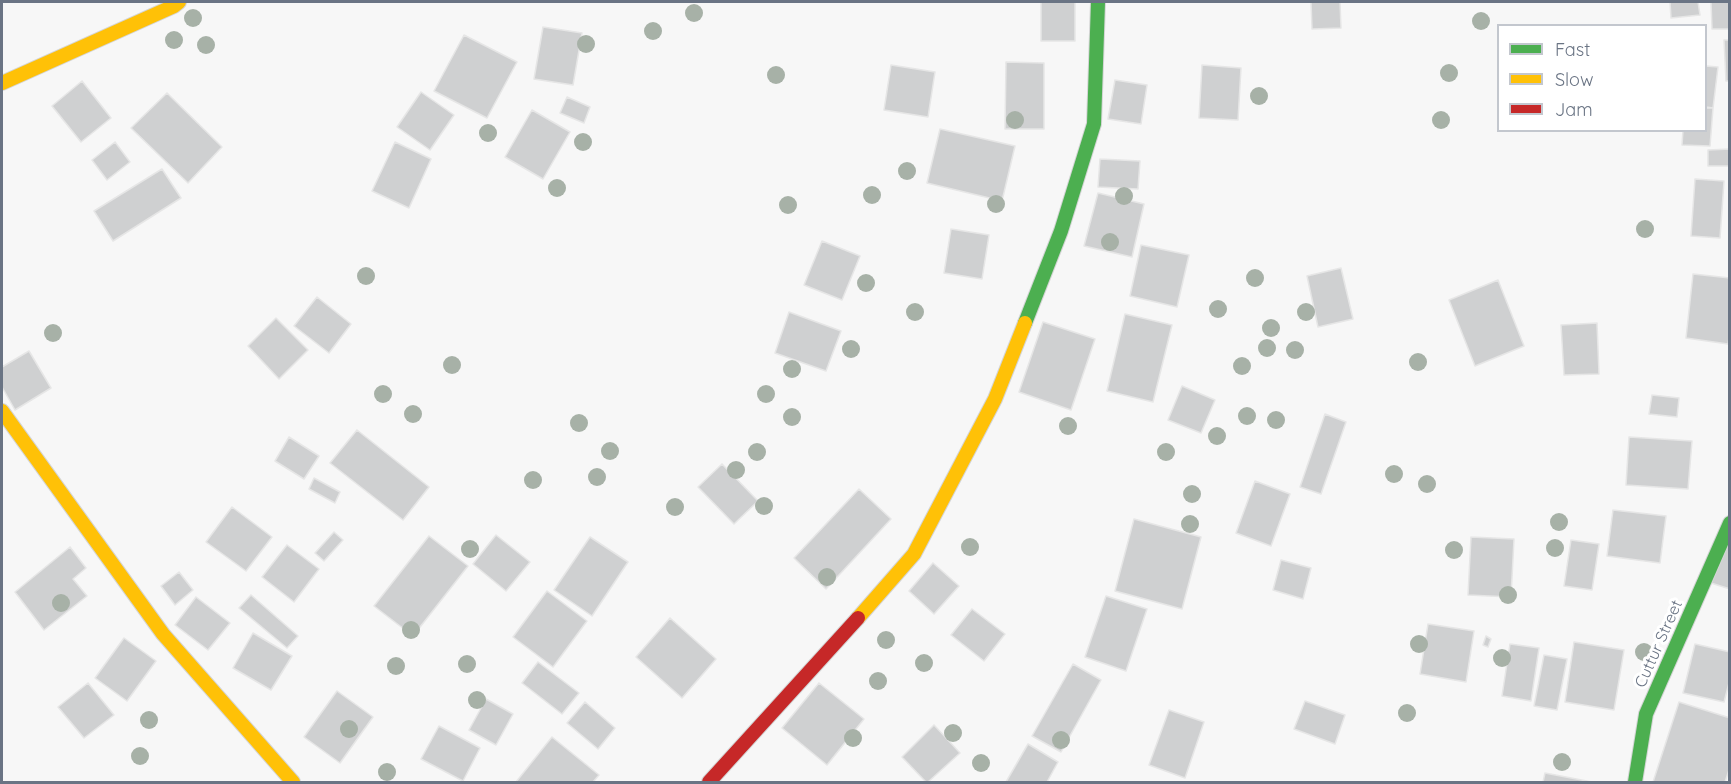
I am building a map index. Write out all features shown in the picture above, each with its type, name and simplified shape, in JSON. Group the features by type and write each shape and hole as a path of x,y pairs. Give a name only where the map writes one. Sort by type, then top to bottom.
{"street":[{"path":"2,83 179,2"},
{"path":"709,783 830,651 914,554 995,399 1061,231 1094,124 1098,2"},
{"path":"2,411 163,634 293,783"},
{"name":"Cuttur Street","path":"1635,783 1646,714 1730,523"}],"building":[{"path":"1041,2 1075,2 1075,41 1041,41"},
{"path":"1311,2 1340,2 1341,28 1312,29"},
{"path":"1670,2 1698,2 1700,15 1671,18"},
{"path":"1711,2 1730,2 1730,29 1712,29"},
{"path":"543,27 582,33 573,85 534,79"},
{"path":"464,35 517,62 487,118 434,91"},
{"path":"1724,40 1730,40 1730,81 1726,81"},
{"path":"1006,62 1044,63 1044,129 1005,129"},
{"path":"891,65 935,72 928,117 884,110"},
{"path":"1202,65 1241,68 1238,120 1199,118"},
{"path":"1707,66 1718,67 1713,108 1707,107"},
{"path":"1115,80 1147,85 1141,124 1108,119"},
{"path":"82,81 111,118 81,142 52,106"},
{"path":"421,92 454,115 430,150 397,127"},
{"path":"167,93 222,147 188,183 131,128"},
{"path":"567,97 590,107 584,123 560,113"},
{"path":"1707,108 1713,108 1710,146 1682,145 1683,132 1707,132"},
{"path":"532,110 570,132 543,179 505,157"},
{"path":"940,129 1015,146 1002,201 927,183"},
{"path":"115,142 130,162 107,180 92,160"},
{"path":"395,142 431,159 409,208 372,191"},
{"path":"1730,149 1730,166 1708,166 1708,150"},
{"path":"1100,159 1140,161 1138,189 1098,187"},
{"path":"162,169 181,198 113,241 94,211"},
{"path":"1695,179 1724,181 1720,238 1691,236"},
{"path":"1098,193 1144,204 1132,257 1084,246"},
{"path":"951,229 989,235 982,279 944,273"},
{"path":"822,241 860,256 842,300 804,285"},
{"path":"1141,245 1189,255 1177,307 1130,296"},
{"path":"1341,268 1353,319 1318,327 1307,276"},
{"path":"1693,274 1730,278 1728,344 1686,338"},
{"path":"1498,280 1524,346 1475,366 1449,300"},
{"path":"317,297 351,324 329,353 294,326"},
{"path":"789,312 841,331 826,371 775,353"},
{"path":"1125,314 1172,325 1153,402 1107,391"},
{"path":"276,318 308,350 279,379 248,346"},
{"path":"1043,322 1095,339 1071,410 1019,392"},
{"path":"1597,323 1599,374 1564,375 1561,325"},
{"path":"29,351 51,388 15,410 2,387 2,367"},
{"path":"1182,386 1215,400 1201,433 1168,420"},
{"path":"1652,395 1679,398 1677,417 1649,414"},
{"path":"1325,414 1346,422 1321,494 1300,487"},
{"path":"357,430 429,487 403,520 330,463"},
{"path":"289,437 319,456 304,479 275,461"},
{"path":"1629,437 1692,441 1688,489 1626,485"},
{"path":"722,464 758,501 734,524 698,487"},
{"path":"314,478 340,492 335,503 309,489"},
{"path":"1255,481 1290,494 1271,546 1236,533"},
{"path":"859,489 891,519 826,589 794,558"},
{"path":"232,507 272,537 246,571 206,542"},
{"path":"1613,510 1666,516 1660,563 1607,556"},
{"path":"1134,519 1201,537 1182,609 1115,591"},
{"path":"1730,527 1730,589 1711,583"},
{"path":"334,532 343,540 324,561 315,553"},
{"path":"496,535 530,562 506,591 473,564"},
{"path":"429,536 468,566 413,636 374,606"},
{"path":"590,537 628,562 592,616 554,590"},
{"path":"1471,537 1514,539 1511,597 1468,595"},
{"path":"1571,540 1599,544 1592,590 1564,586"},
{"path":"287,545 319,569 294,602 262,577"},
{"path":"70,547 86,568 73,579 87,596 44,630 15,592"},
{"path":"1281,560 1311,568 1303,599 1273,590"},
{"path":"933,563 959,586 934,614 909,591"},
{"path":"179,572 193,590 175,605 161,586"},
{"path":"547,591 587,621 553,667 513,637"},
{"path":"251,595 298,636 287,648 239,608"},
{"path":"1106,596 1147,609 1126,671 1085,657"},
{"path":"196,597 230,623 208,650 175,625"},
{"path":"972,609 1005,634 984,661 951,635"},
{"path":"670,618 716,659 682,698 636,657"},
{"path":"1428,624 1474,631 1466,682 1420,674"},
{"path":"253,633 292,656 271,690 233,668"},
{"path":"1486,636 1491,639 1488,647 1483,645"},
{"path":"124,638 156,661 127,701 95,678"},
{"path":"1574,642 1624,650 1614,710 1565,702"},
{"path":"1510,644 1539,648 1531,701 1502,696"},
{"path":"1695,644 1730,652 1730,679 1724,702 1683,693"},
{"path":"1544,655 1567,659 1557,710 1534,706"},
{"path":"538,662 579,693 562,714 522,683"},
{"path":"1073,664 1101,680 1061,752 1032,736"},
{"path":"88,683 114,715 84,738 58,707"},
{"path":"819,683 864,719 827,765 782,728"},
{"path":"337,691 373,717 340,763 304,737"},
{"path":"486,699 513,714 496,745 469,730"},
{"path":"1305,701 1345,715 1335,744 1294,729"},
{"path":"585,702 615,728 598,749 567,723"},
{"path":"1679,702 1730,718 1730,767 1725,782 1653,782"},
{"path":"1169,710 1204,722 1185,778 1149,765"},
{"path":"934,725 960,753 926,782 902,757"},
{"path":"439,726 480,748 463,781 421,759"},
{"path":"552,737 599,775 593,782 516,782"},
{"path":"1028,744 1058,762 1047,782 1006,782"},
{"path":"1545,773 1592,782 1543,782"}],"traffic: fast":[{"path":"1025,323 1061,231 1094,124 1098,2"},
{"path":"1635,782 1646,714 1730,523"}],"traffic: slow":[{"path":"2,83 179,2"},
{"path":"858,618 914,554 995,399 1025,323"},
{"path":"2,411 163,634 293,782"}],"traffic: jam":[{"path":"709,782 858,618"}]}
